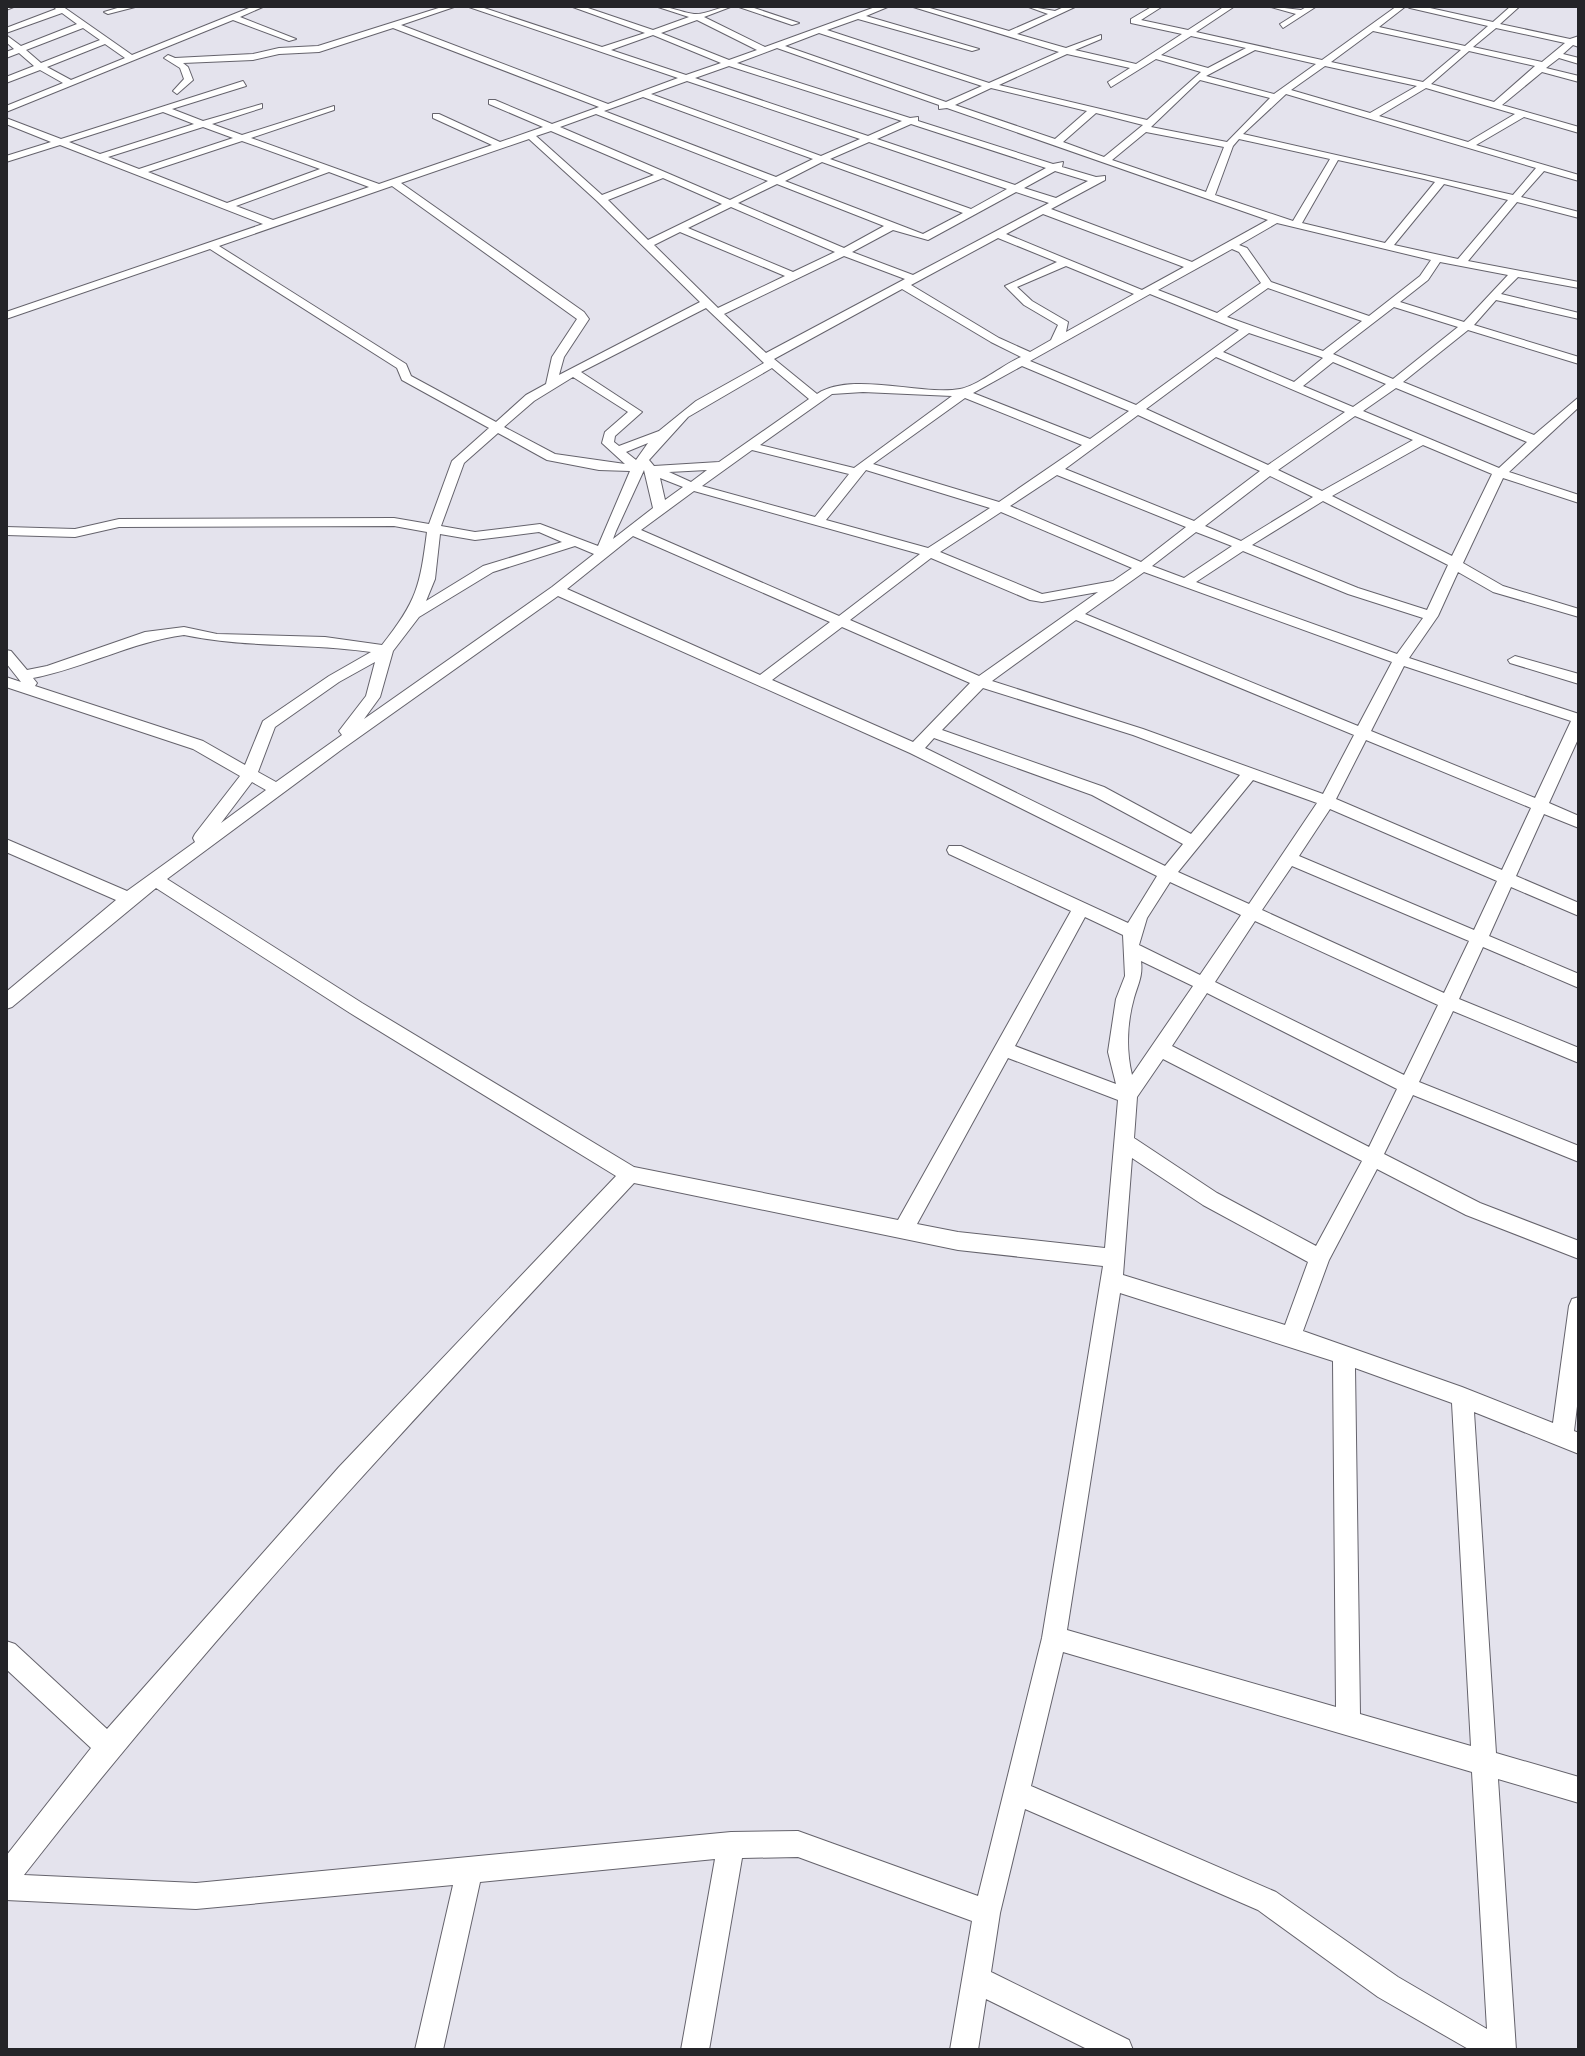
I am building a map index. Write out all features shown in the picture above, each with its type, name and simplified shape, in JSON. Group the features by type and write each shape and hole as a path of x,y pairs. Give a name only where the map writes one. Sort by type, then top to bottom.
{"street":[{"path":"6,8 12,6"},
{"path":"108,12 135,6"},
{"path":"6,109 261,6"},
{"path":"172,61 253,57 319,49 453,6"},
{"path":"574,6 726,62 1097,181"},
{"path":"659,6 697,17 762,49"},
{"path":"600,51 729,6"},
{"path":"740,6 795,23"},
{"path":"6,316 530,135 886,6"},
{"path":"914,6 1066,51 1135,66"},
{"path":"1030,6 1055,14"},
{"path":"1010,34 1073,6"},
{"path":"1141,6 1156,8"},
{"path":"1111,84 1231,6"},
{"path":"1271,6 1303,13"},
{"path":"1283,26 1313,6"},
{"path":"1209,198 1229,145 1280,94 1402,6"},
{"path":"1410,6 1576,41"},
{"path":"1372,116 1425,85 1516,6"},
{"path":"476,7 1057,202"},
{"path":"6,31 60,8 105,41 134,56 162,53 180,37"},
{"path":"1156,8 1133,20 1425,85 1579,130"},
{"path":"857,16 975,49"},
{"path":"232,17 292,39"},
{"path":"6,55 83,25"},
{"path":"392,25 608,107"},
{"path":"1373,28 1540,66 1579,79"},
{"path":"817,30 988,85 1229,145"},
{"path":"935,110 1098,37"},
{"path":"6,38 39,66 70,83"},
{"path":"6,80 105,41"},
{"path":"1497,104 1540,66 1576,41"},
{"path":"775,45 1276,220 1437,258 1579,285"},
{"path":"1104,161 1130,142 1198,77 1253,48"},
{"path":"162,53 184,67 189,80 177,91"},
{"path":"1556,54 1579,61"},
{"path":"1152,55 1208,71"},
{"path":"1180,63 1226,63"},
{"path":"1198,77 1372,116 1579,178"},
{"path":"6,159 243,84"},
{"path":"642,94 971,212"},
{"path":"492,102 908,282 1025,358 1271,469 1455,563 1468,575 1500,591 1579,613"},
{"path":"99,157 259,106"},
{"path":"139,172 331,108"},
{"path":"165,110 378,187"},
{"path":"596,111 924,238 1080,153"},
{"path":"1055,144 1093,111"},
{"path":"1471,144 1524,113"},
{"path":"648,244 774,181 923,115"},
{"path":"436,116 499,145"},
{"path":"6,121 271,223"},
{"path":"530,135 601,199 706,303 816,399"},
{"path":"1238,136 1336,156 1579,215"},
{"path":"1296,224 1336,156"},
{"path":"617,451 658,435 687,410 769,361 1122,167"},
{"path":"1462,261 1542,167"},
{"path":"227,206 329,169"},
{"path":"601,199 660,176"},
{"path":"1388,246 1441,181"},
{"path":"393,182 580,314 583,319 558,357 551,386"},
{"path":"1043,210 1192,266"},
{"path":"819,521 859,469 964,393 1276,220"},
{"path":"717,313 795,277 892,226"},
{"path":"679,228 795,277"},
{"path":"998,234 1146,292 1328,356 1537,441"},
{"path":"209,244 402,366 406,378 551,457 599,466 724,465"},
{"path":"1232,245 1243,250 1267,284 1371,320"},
{"path":"1296,386 1424,278 1437,258"},
{"path":"1056,341 1064,324 1028,303 1010,286 1043,269 1066,262"},
{"path":"915,749 980,682 1119,584 1271,469 1395,383 1467,325 1515,273"},
{"path":"1218,318 1267,284"},
{"path":"1494,296 1579,316"},
{"path":"336,746 373,697 386,650 414,614 428,579 434,527 458,461 530,398 573,372 706,303"},
{"path":"1393,303 1579,361"},
{"path":"763,680 930,553 1056,470 1137,407 1247,329"},
{"path":"1215,353 1501,473 1579,499"},
{"path":"573,372 636,412 609,435 608,443 643,466 693,487 930,553 1022,593 1042,598 1119,584"},
{"path":"6,1002 129,899 276,789 557,590 660,509 829,391 863,388 964,393 1091,444"},
{"path":"1128,1096 1327,801 1400,660 1431,616 1501,473 1579,401"},
{"path":"603,553 609,531 658,435"},
{"path":"1186,583 1240,546 1357,475 1423,440"},
{"path":"751,446 859,469 998,506 1142,567 1400,660 1579,719 1479,938 1373,1158 1320,1258 1291,1336"},
{"path":"643,466 660,509"},
{"path":"1056,470 1353,591 1431,616"},
{"path":"6,531 75,533 119,523 394,522 475,536 540,528 603,553"},
{"path":"632,531 980,682 1138,732 1327,801 1579,910"},
{"path":"414,614 488,569 575,542"},
{"path":"557,590 915,749 1167,874 1448,1002 1579,1056"},
{"path":"1075,615 1579,822"},
{"path":"23,675 50,670 150,635 184,631 217,638 325,641 386,650"},
{"path":"187,856 250,774 268,724 334,679 386,650"},
{"path":"6,654 35,690"},
{"path":"1515,660 1579,679"},
{"path":"6,682 198,745 276,789"},
{"path":"931,732 1098,791 1195,843"},
{"path":"964,2050 987,1913 1054,1638 1112,1281 1128,1096 1117,1052 1125,999 1134,976 1131,940 1139,916 1167,874 1250,773"},
{"path":"6,845 129,899"},
{"path":"955,850 1081,909 1206,984 1407,1085 1579,1154"},
{"path":"1289,858 1579,981"},
{"path":"155,879 316,983 630,1174 958,1241 1113,1258"},
{"path":"904,1229 1081,909"},
{"path":"1004,1049 1128,1096"},
{"path":"1161,1049 1473,1209 1579,1250"},
{"path":"1124,1142 1210,1199 1320,1258"},
{"path":"6,1877 108,1747 347,1475 630,1174"},
{"path":"1112,1281 1291,1336 1462,1397 1570,1441 1579,1306"},
{"path":"1344,1356 1348,1724"},
{"path":"1462,1397 1499,2050"},
{"path":"1054,1638 1579,1790"},
{"path":"6,1653 108,1747"},
{"path":"1016,1792 1267,1901 1388,1987 1499,2050"},
{"path":"6,1887 196,1896 731,1845 798,1844 987,1913"},
{"path":"695,2050 731,1845"},
{"path":"429,2050 469,1871"},
{"path":"976,1979 1119,2050"}]}
